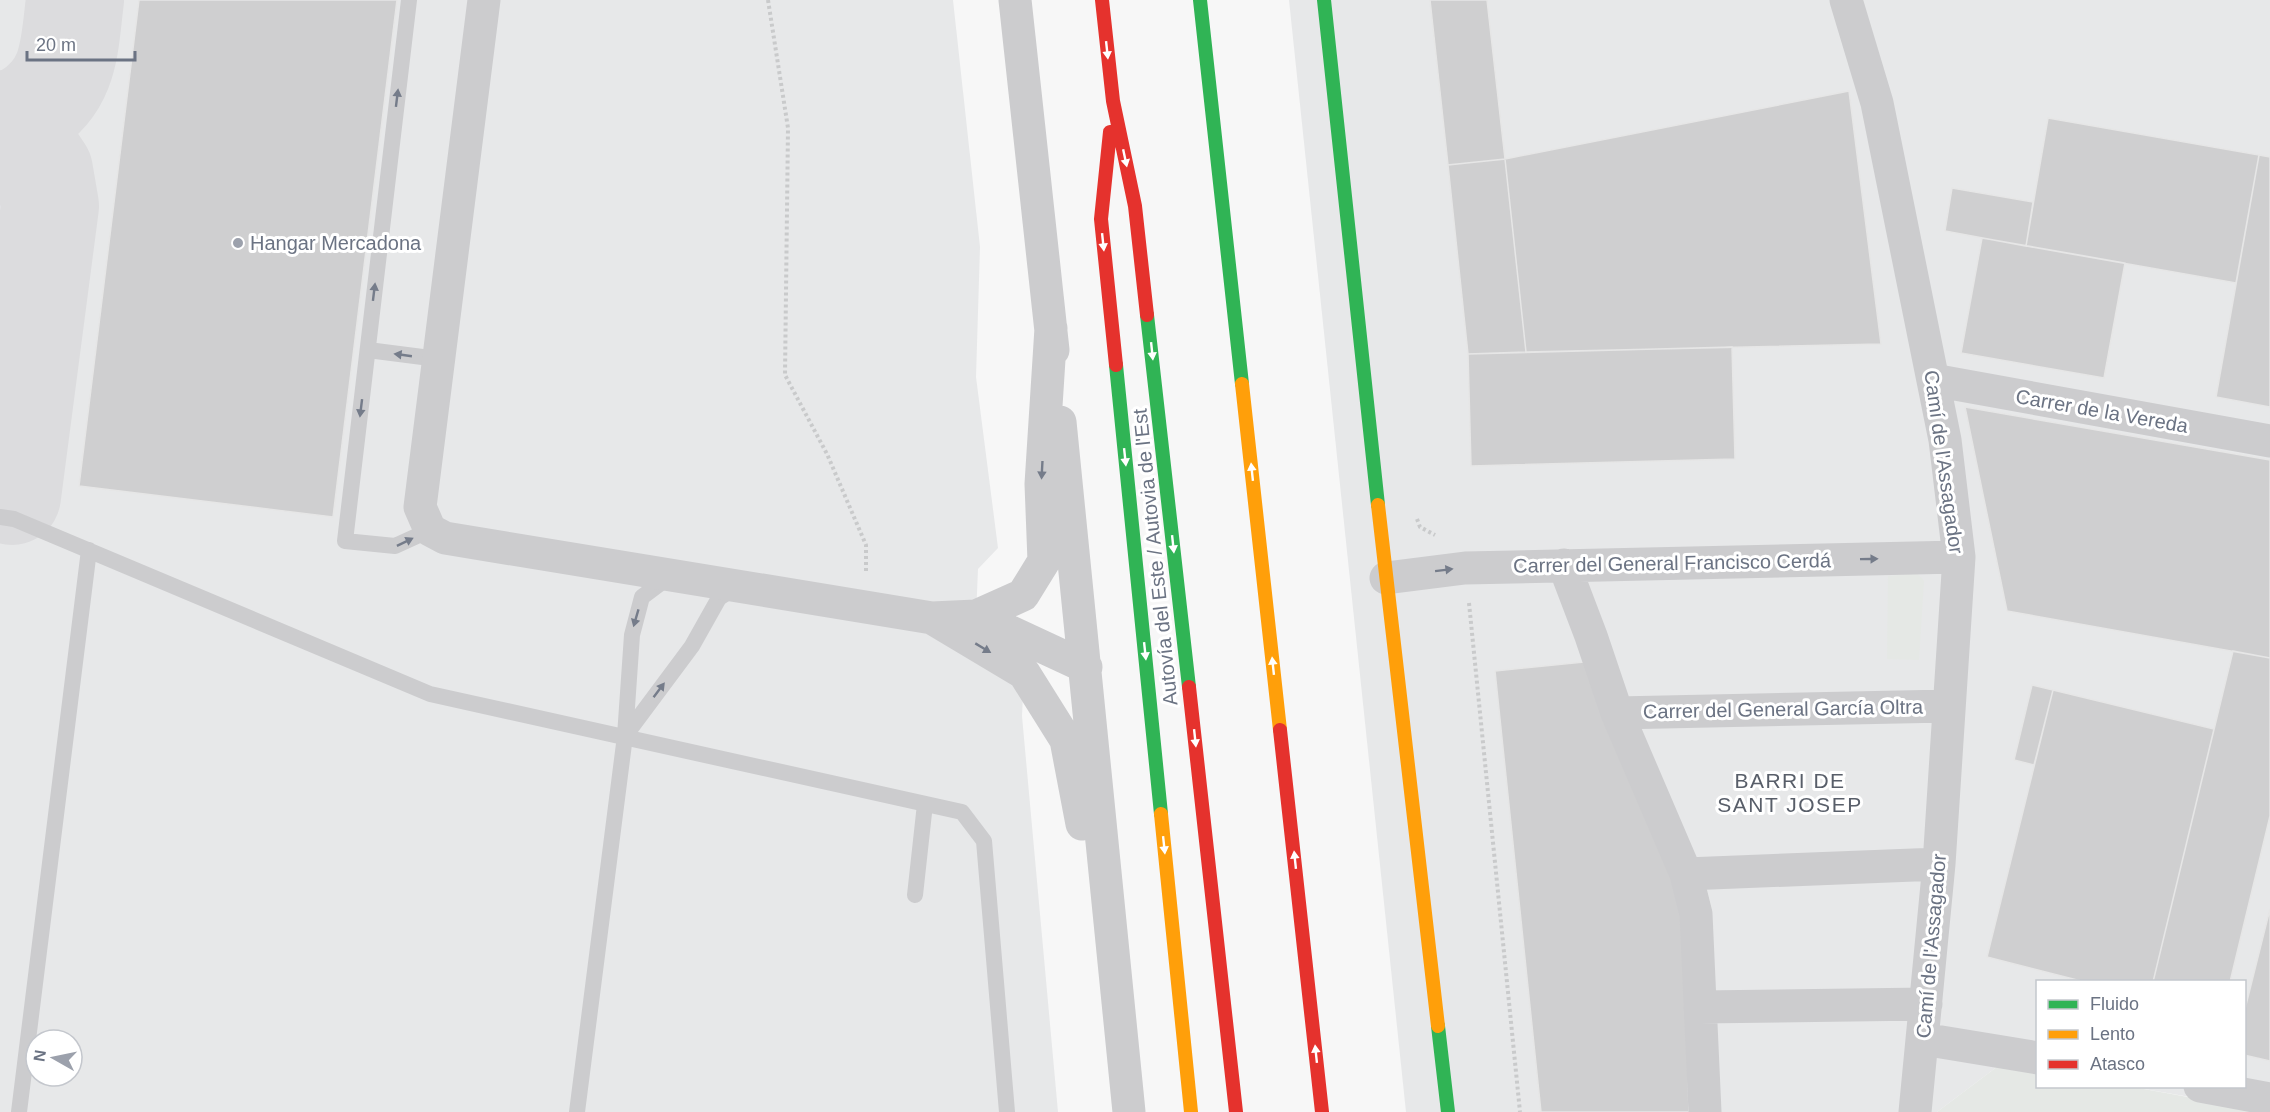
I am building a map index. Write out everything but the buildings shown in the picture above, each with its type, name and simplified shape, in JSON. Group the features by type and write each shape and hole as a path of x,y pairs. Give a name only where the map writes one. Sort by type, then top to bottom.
{"main road":[{"name":"Autovía del Este / Autovia de l'Est","path":"1102,0 1113,100 1135,206 1236,1112"},
{"path":"1200,0 1322,1112"},
{"path":"1324,0 1386,578 1448,1112"},
{"path":"1113,100 1101,219 1191,1112"}],"street":[{"path":"484,0 420,507 430,530 445,538 932,618 976,616 1023,595 1044,561 1041,484 1050,328"},
{"path":"1015,0 1086,667 1129,1112"},
{"name":"Camí de l'Assagador","path":"1846,0 1877,103 1934,380 1945,440 1959,557 1940,864 1915,1112"},
{"name":"Carrer de la Vereda","path":"1934,380 2270,441"},
{"name":"Carrer del General Francisco Cerdá","path":"1386,578 1466,568 1959,557"},
{"path":"1564,565 1617,713 1686,874 1696,914 1705,1112"},
{"path":"976,616 1086,667"},
{"path":"932,618 1024,673 1066,740 1121,1029"},
{"name":"Carrer del General García Oltra","path":"1617,713 1948,706"},
{"path":"1686,874 1940,864"},
{"path":"1700,1007 1926,1004"},
{"path":"1923,1039 2036,1058"},
{"path":"2211,1088 2270,1099"}],"lane":[{"path":"409,0 345,541 395,546 430,530"},
{"path":"368,350 438,359"},
{"path":"0,517 14,519 430,694 962,812 984,841 1007,1112"},
{"path":"19,1112 89,550"},
{"path":"576,1112 625,736 632,634 642,597 671,575"},
{"path":"625,736 692,646 719,598 737,586"},
{"path":"915,894 925,804"}],"path":[{"path":"768,0 788,128 785,375 826,454 866,545 867,607"}],"shaded area":[{"path":"0,0 953,0 980,247 976,377 998,548 978,569 976,616 1024,673 1022,716 1058,1112 0,1112"},
{"path":"1289,0 2270,0 2270,1111 2139,1088 2246,1088 2246,980 2036,980 2036,1070 2002,1063 1937,1112 1406,1112"},
{"path":"1917,573 1924,581 1919,660 1887,659 1888,576"},
{"path":"2002,1063 2036,1070 2036,1088 2138,1088 2270,1112 1937,1112"}],"taxiway":[{"path":"0,121 27,112 52,90 60,77 69,49 75,0"},
{"path":"0,127 24,141 44,171 50,206 12,496"}],"traffic: fast":[{"path":"1200,0 1242,384"},
{"path":"1324,0 1378,505"},
{"path":"1147,315 1189,687"},
{"path":"1116,365 1161,814"},
{"path":"1438,1026 1448,1112"}],"traffic: slow":[{"path":"1242,384 1280,730"},
{"path":"1378,505 1438,1026"},
{"path":"1161,814 1191,1112"}],"traffic: jam":[{"path":"1102,0 1113,101 1135,206 1147,315"},
{"path":"1110,132 1101,219 1116,365"},
{"path":"1189,687 1236,1112"},
{"path":"1280,730 1322,1112"}],"place":[{"name":"Hangar Mercadona","path":"238,243"}],"district":[{"name":"BARRI DE SANT JOSEP","path":"1790,793"}]}
